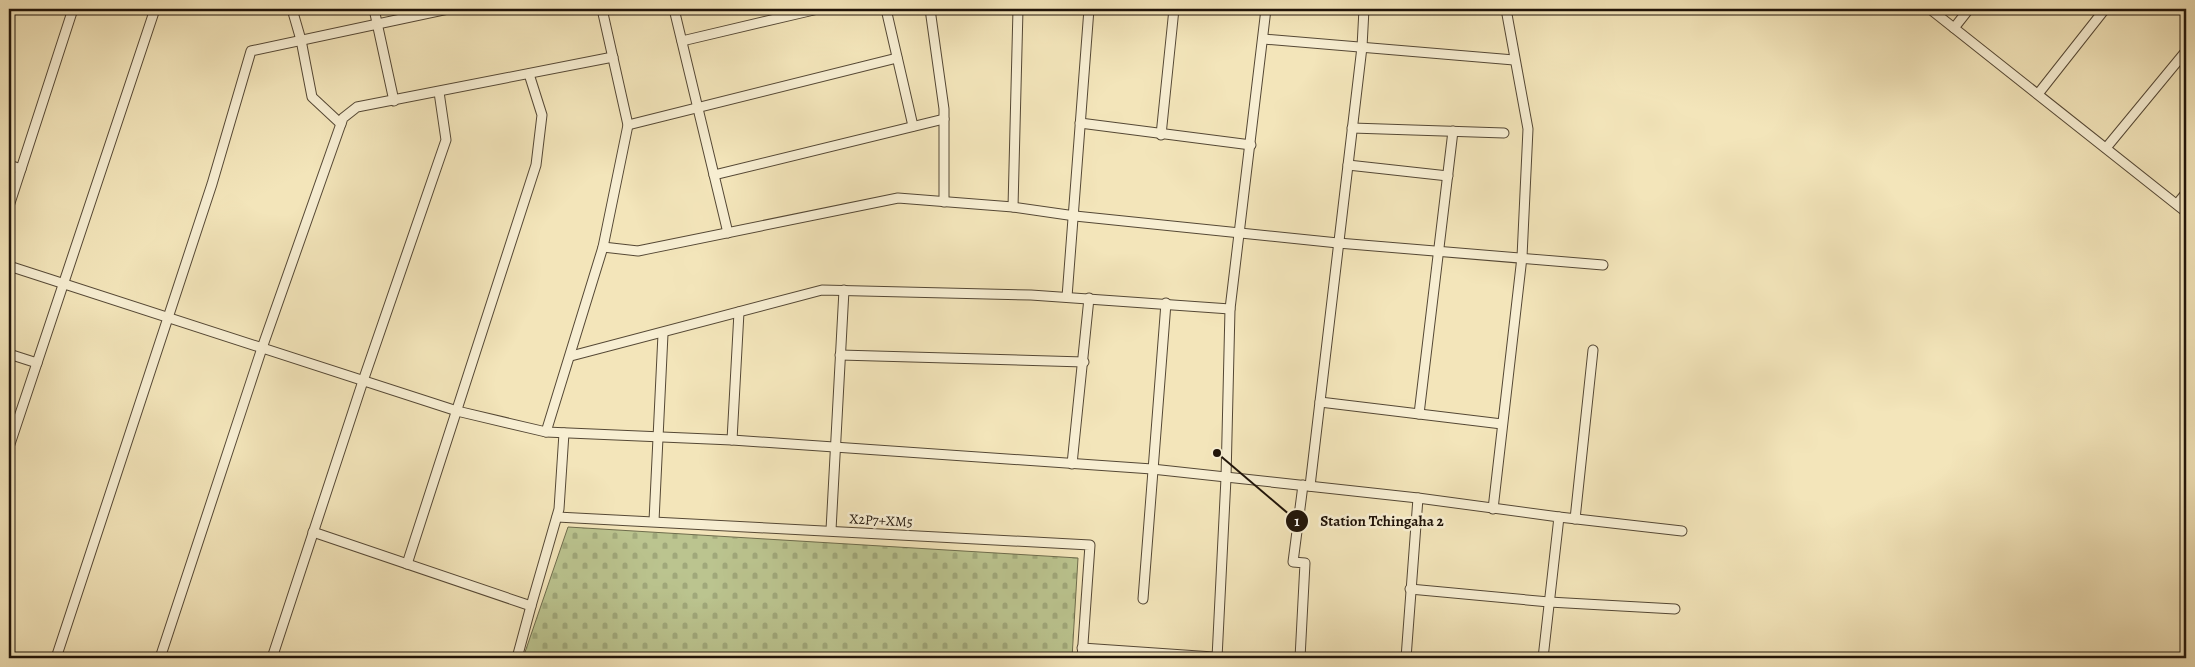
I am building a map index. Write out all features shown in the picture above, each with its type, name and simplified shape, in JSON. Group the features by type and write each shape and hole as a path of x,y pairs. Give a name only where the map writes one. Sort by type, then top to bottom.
{"street":[{"path":"9,206 73,9"},
{"path":"9,447 155,9"},
{"path":"292,9 301,40 312,97 341,124"},
{"path":"374,9 394,101"},
{"path":"56,658 212,184 252,50 448,9"},
{"path":"546,432 571,356 603,247 628,125 602,9"},
{"path":"674,9 728,232"},
{"path":"682,41 818,9"},
{"path":"886,9 913,126"},
{"path":"930,9 944,119 944,202"},
{"path":"1013,207 1018,9"},
{"path":"1067,297 1075,216 1080,123 1090,9"},
{"path":"1161,135 1174,9"},
{"path":"1217,658 1226,478 1230,309 1266,9"},
{"path":"1300,658 1305,563 1293,562 1320,402 1362,47 1364,9"},
{"path":"1493,509 1522,257 1528,129 1506,9"},
{"path":"1930,9 2186,212"},
{"path":"1954,28 1969,9"},
{"path":"2038,94 2105,9"},
{"path":"1263,39 1514,60"},
{"path":"2106,148 2186,51"},
{"path":"160,658 262,348 341,124 350,110 357,107 613,57"},
{"path":"628,125 897,58"},
{"path":"407,564 536,165 542,116 529,74"},
{"path":"272,658 363,381 446,140 439,92"},
{"path":"714,175 944,119"},
{"path":"1080,123 1161,135 1251,145"},
{"path":"1352,128 1504,133"},
{"path":"1419,414 1453,131"},
{"path":"9,165 20,169"},
{"path":"1348,166 1448,176"},
{"path":"2177,204 2186,193"},
{"path":"603,247 638,251 898,198 1013,207 1075,216 1338,243 1603,265"},
{"path":"9,266 457,412 546,432 732,440 1152,469 1306,485 1559,517 1682,530"},
{"path":"571,356 663,334 822,290 1089,298 1230,309"},
{"path":"831,530 844,290"},
{"path":"1072,464 1084,362 1089,298"},
{"path":"1143,599 1166,303"},
{"path":"732,440 739,312"},
{"path":"654,521 663,334"},
{"path":"1575,518 1593,350"},
{"path":"9,354 37,362"},
{"path":"840,355 1084,362"},
{"path":"1320,402 1502,424"},
{"path":"517,658 557,516 564,433"},
{"path":"1406,658 1418,498"},
{"name":"X2P7+XM5","path":"557,516 1090,545 1082,658"},
{"path":"1543,658 1559,517"},
{"path":"313,532 531,606"},
{"path":"1410,588 1549,602 1675,609"},
{"path":"1082,648 1228,658"}],"green space":[{"path":"568,527 1078,558 1072,658 523,658"}],"place":[{"name":"Station Tchingaha 2","path":"1217,453"}]}
